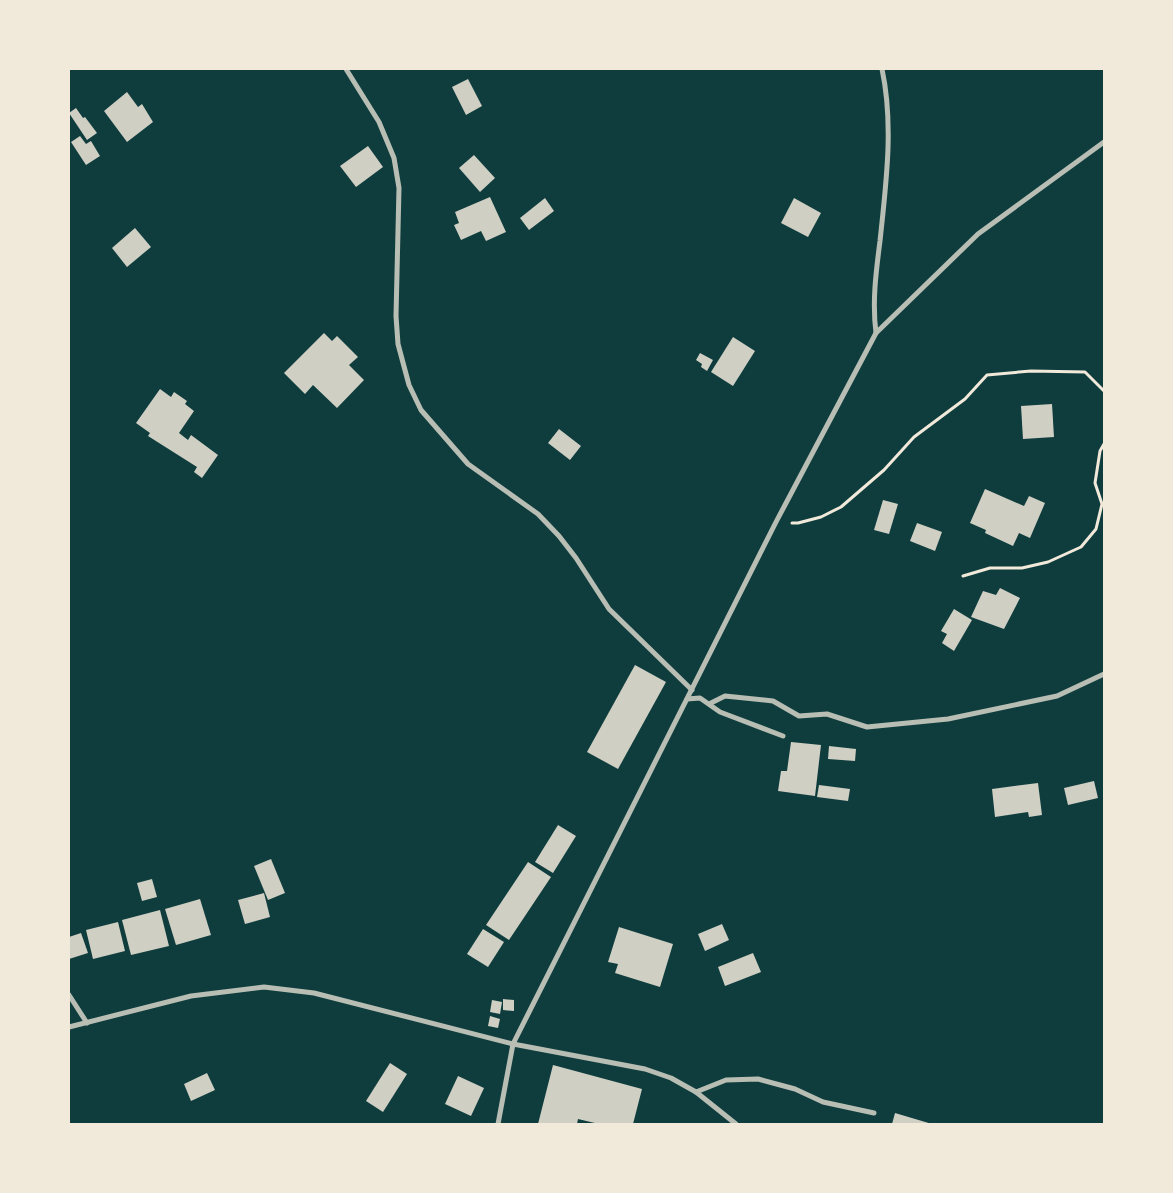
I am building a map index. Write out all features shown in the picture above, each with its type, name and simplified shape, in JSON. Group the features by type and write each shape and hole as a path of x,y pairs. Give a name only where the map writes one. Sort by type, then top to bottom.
{"street":[{"path":"346,69 379,122 394,158 399,188 396,316 398,344 409,384 421,410 468,464 538,514 559,536 576,558 609,609 692,690"},
{"path":"876,333 874,295 887,166 888,130 886,88 882,69"},
{"path":"498,1124 513,1044 776,522 876,333 978,234 1104,142"},
{"path":"709,704 725,696 774,700 799,716 826,714 867,727 948,719 1057,696 1104,674"},
{"path":"687,699 700,698 720,712 783,736"},
{"path":"69,1027 191,996 264,986 314,993 513,1044 645,1068 671,1078 696,1092 736,1124"},
{"path":"69,996 87,1023"},
{"path":"696,1092 726,1080 758,1078 795,1089 824,1102 874,1113"}],"path":[{"path":"776,522 798,523 821,517 841,507 884,470 914,437 966,399 987,375 1031,371 1085,372 1104,391"},
{"path":"963,576 990,568 1022,568 1048,562 1081,547 1096,529 1102,504 1095,483 1100,452 1104,444"}],"building":[{"path":"468,79 482,106 466,115 452,87"},
{"path":"127,92 138,107 142,104 153,122 127,142 104,111"},
{"path":"76,108 97,133 87,140 69,113"},
{"path":"80,136 86,144 91,141 100,156 86,165 71,142"},
{"path":"368,146 383,167 356,187 340,166"},
{"path":"474,155 495,178 480,192 459,168"},
{"path":"490,197 506,232 486,241 481,231 461,240 454,225 459,223 455,212"},
{"path":"545,198 554,211 529,230 520,218"},
{"path":"794,198 821,213 808,237 781,223"},
{"path":"135,228 151,247 127,267 112,248"},
{"path":"324,333 332,341 337,336 358,357 349,365 364,380 337,408 313,385 305,394 284,373"},
{"path":"733,337 755,351 733,386 711,372"},
{"path":"700,353 713,360 707,371 696,360"},
{"path":"160,389 171,397 174,392 187,401 185,404 194,411 179,433 188,440 191,435 218,455 202,478 194,472 197,467 148,436 150,433 136,423"},
{"path":"1052,404 1054,437 1023,439 1021,406"},
{"path":"559,429 581,446 570,460 548,443"},
{"path":"985,489 1024,506 1029,496 1045,503 1030,538 1019,533 1013,546 985,533 986,530 970,523"},
{"path":"883,500 898,504 889,534 874,530"},
{"path":"917,523 942,532 935,551 910,541"},
{"path":"1000,588 1020,598 1004,629 971,617 983,591 996,595"},
{"path":"954,609 972,620 954,651 942,643 947,634 941,631"},
{"path":"635,665 666,682 618,769 587,752"},
{"path":"791,742 821,745 815,796 778,791 781,771 787,771"},
{"path":"829,746 856,749 855,761 828,759"},
{"path":"1094,781 1098,798 1068,805 1064,788"},
{"path":"1038,783 1042,815 1029,817 1028,812 995,817 992,789"},
{"path":"819,785 850,789 848,801 817,797"},
{"path":"558,825 576,836 553,873 535,862"},
{"path":"271,859 285,893 268,900 254,866"},
{"path":"528,862 551,877 509,940 486,925"},
{"path":"152,879 157,897 142,901 137,883"},
{"path":"264,893 270,917 245,924 238,900"},
{"path":"200,899 211,935 176,945 165,909"},
{"path":"160,910 169,946 131,955 122,920"},
{"path":"118,922 125,951 93,959 86,930"},
{"path":"722,924 729,940 705,951 698,934"},
{"path":"619,927 673,944 660,987 615,973 618,964 608,962"},
{"path":"483,929 504,942 488,967 467,954"},
{"path":"81,933 88,953 69,959 69,937"},
{"path":"753,953 761,972 725,986 718,967"},
{"path":"503,999 514,1000 514,1011 503,1010"},
{"path":"492,1000 502,1002 500,1014 490,1012"},
{"path":"490,1016 500,1019 498,1028 488,1026"},
{"path":"390,1063 407,1074 383,1112 366,1101"},
{"path":"553,1065 642,1089 633,1124 599,1124 578,1119 577,1124 538,1124"},
{"path":"207,1073 215,1090 191,1101 184,1084"},
{"path":"458,1076 484,1088 471,1116 445,1104"},
{"path":"895,1113 932,1124 892,1124"}]}
